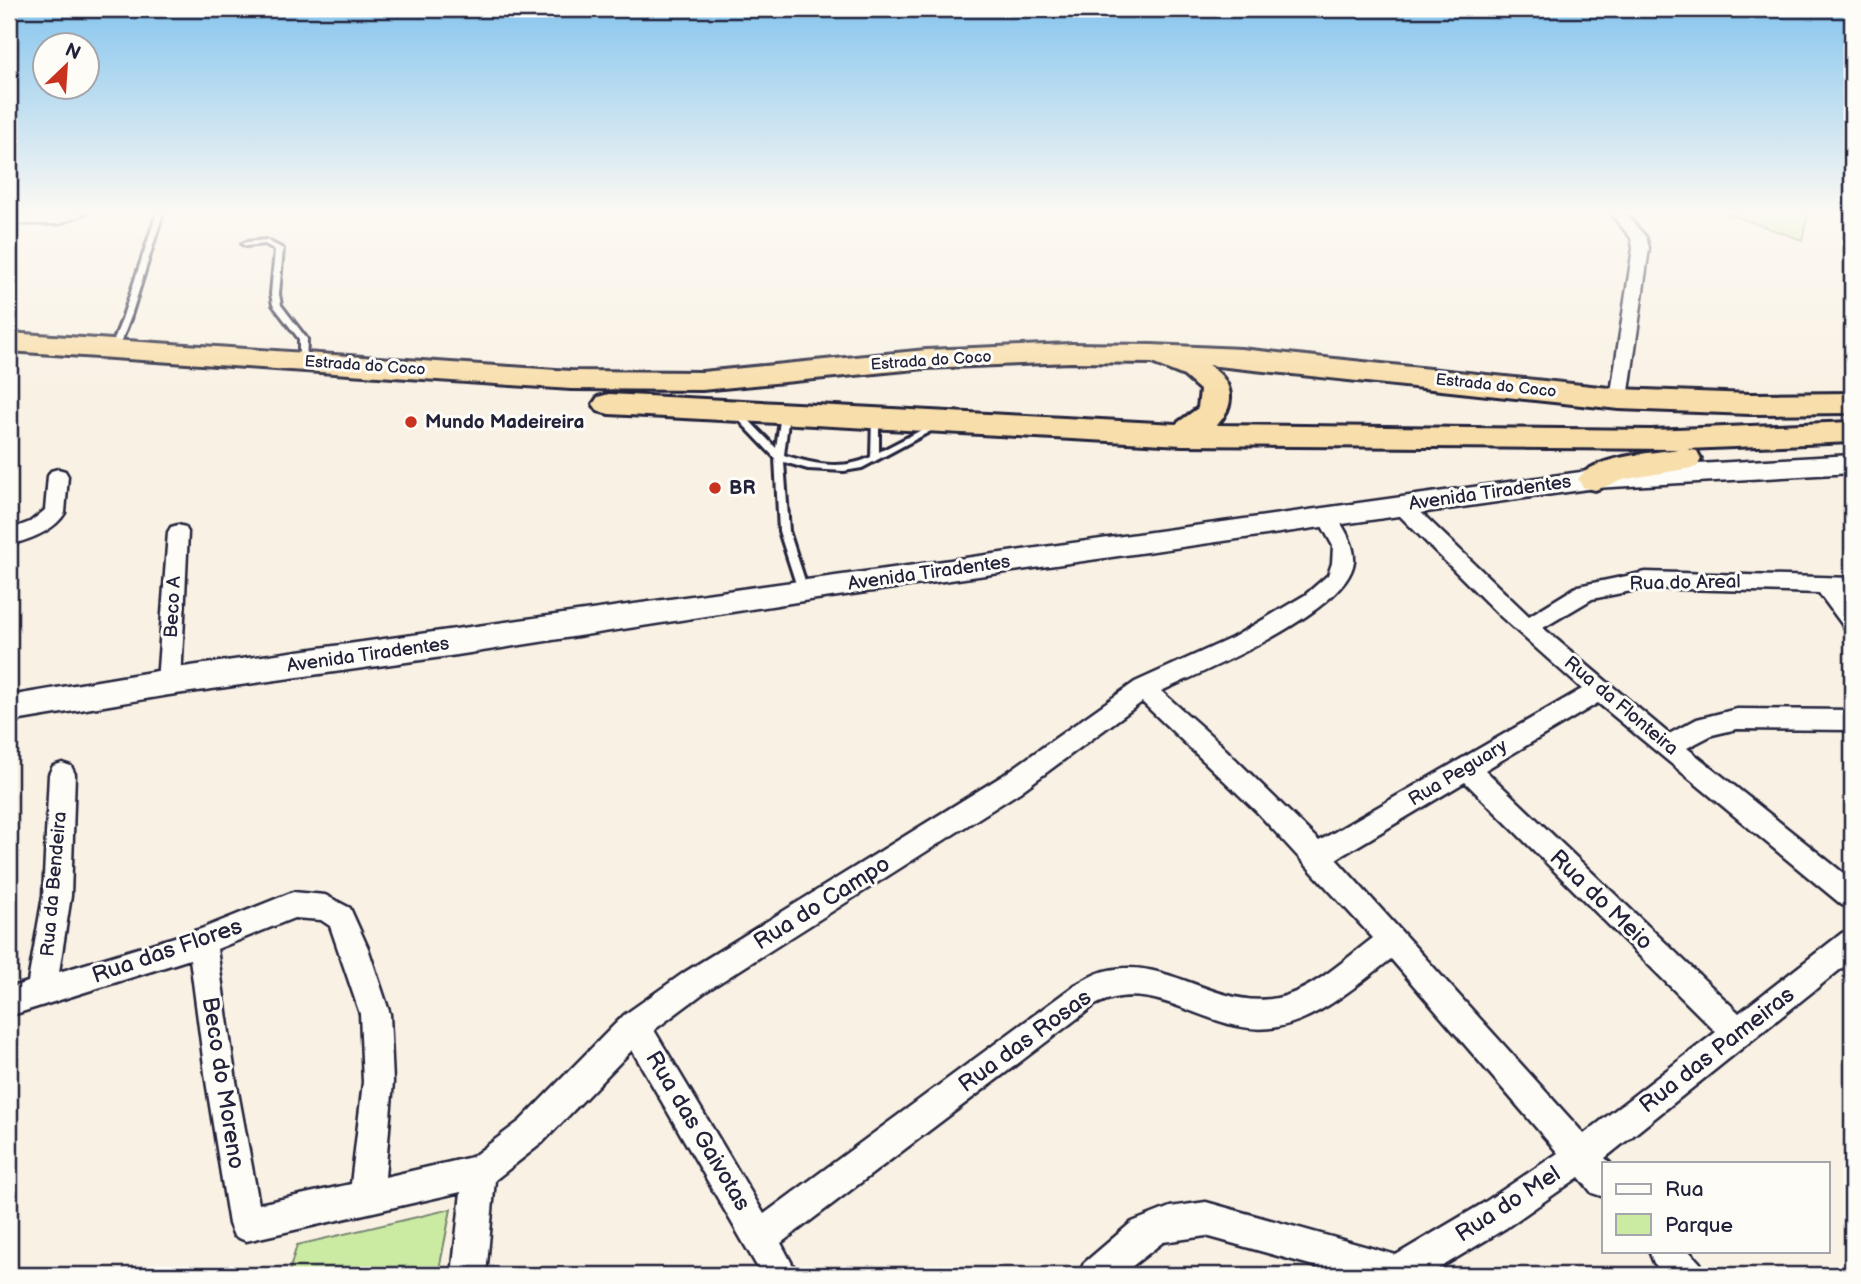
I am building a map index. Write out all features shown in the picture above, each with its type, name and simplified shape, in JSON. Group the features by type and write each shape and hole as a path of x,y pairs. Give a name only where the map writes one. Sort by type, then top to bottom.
{"highway":[{"name":"Estrada do Coco","path":"9,342 571,380 702,381 926,359 1071,353 1152,354 1241,358 1619,399 1750,404 1852,403"},
{"path":"1152,354 1192,367 1210,380 1216,393 1213,409 1182,435"},
{"name":"Estrada do Coco","path":"9,366 785,414 1182,435 1651,440 1852,432"},
{"path":"1595,479 1620,469 1649,463 1731,453 1753,447 1778,435"}],"street":[{"path":"1619,399 1637,273"},
{"name":"Avenida Tiradentes","path":"9,709 169,682 457,643 803,590 1595,479 1852,464"},
{"path":"9,538 37,527 55,513 58,476"},
{"name":"Rua da Flonteira","path":"1401,505 1484,590 1668,746 1852,896"},
{"name":"Rua do Campo","path":"246,1224 479,1172 531,1132 635,1026 695,982 1011,784 1143,689 1279,623 1313,601 1338,579 1343,563 1343,546 1327,517"},
{"name":"Beco A","path":"169,682 178,532"},
{"name":"Rua do Areal","path":"1528,627 1586,592 1625,583 1688,580 1852,586"},
{"path":"1826,586 1852,621"},
{"path":"1143,689 1225,762 1315,857 1393,941 1602,1179"},
{"name":"Rua Peguary","path":"1315,857 1601,690"},
{"path":"1668,746 1706,726 1737,719 1852,720"},
{"name":"Rua do Meio","path":"1466,767 1737,1032"},
{"name":"Rua da Bendeira","path":"41,993 57,896 62,774"},
{"name":"Rua das Flores","path":"9,1002 202,942 293,905 325,908 340,917 354,948 375,1014 378,1082 366,1196"},
{"name":"Rua das Rosas","path":"761,1237 1075,1002 1108,984 1133,981 1161,986 1252,1014 1275,1013 1296,1007 1393,941"},
{"name":"Beco do Moreno","path":"202,942 246,1224"},
{"name":"Rua das Pameiras","path":"1582,1156 1852,943"},
{"name":"Rua das Gaivotas","path":"635,1026 781,1275"},
{"name":"Rua do Mel","path":"1399,1274 1494,1216 1582,1156"},
{"path":"469,1275 479,1172"},
{"path":"1096,1275 1138,1238 1157,1226 1181,1220 1206,1219 1399,1274"},
{"path":"1667,1252 1688,1275"}],"lane":[{"path":"114,350 141,273"},
{"path":"277,273 277,305 303,339 303,362"},
{"path":"735,411 779,457 808,466 844,468 862,466 945,422"},
{"path":"785,414 779,457 784,531 803,590"},
{"path":"875,418 875,458"}],"green space":[{"path":"451,1209 438,1275 288,1275 297,1245"}],"place":[{"name":"Mundo Madeireira","path":"411,422"},
{"name":"BR","path":"715,488"}]}
